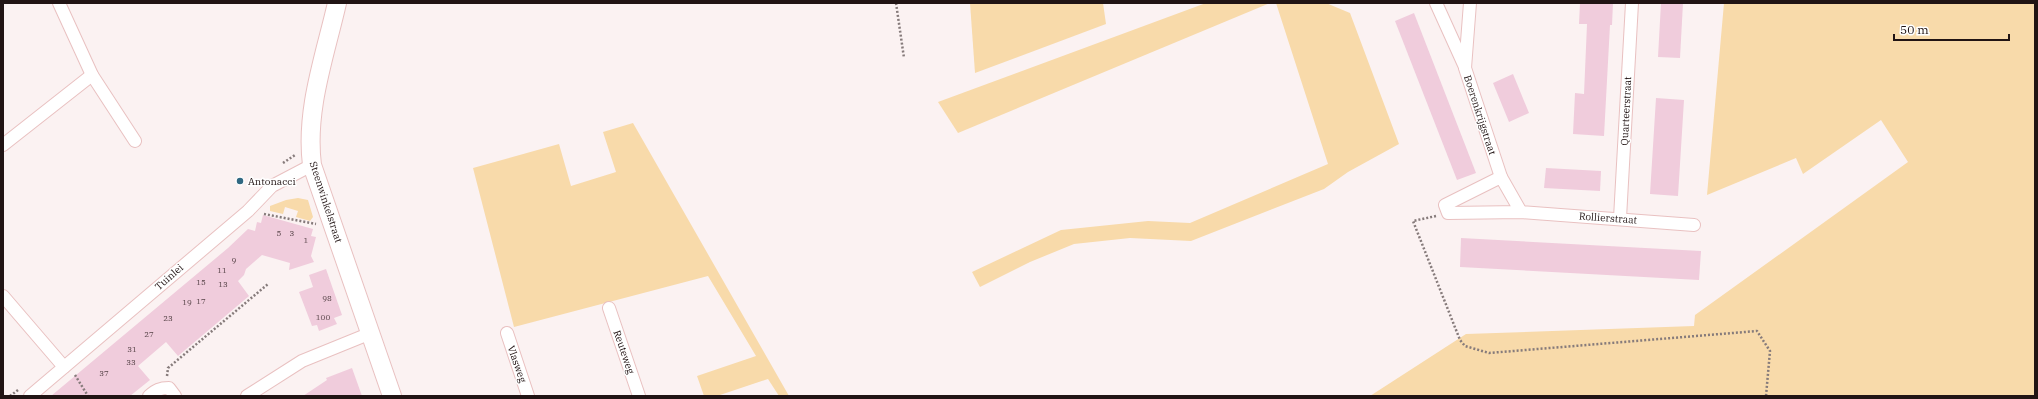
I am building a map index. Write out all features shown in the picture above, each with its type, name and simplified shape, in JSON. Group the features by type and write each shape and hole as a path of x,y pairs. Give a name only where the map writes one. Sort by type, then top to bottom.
{"street":[{"path":"59,3 92,75 135,141"},
{"name":"Steenwinkelstraat","path":"338,3 312,105 310,145 312,165 392,396"},
{"path":"1436,3 1465,68"},
{"name":"Boerenkrijgstraat","path":"1470,3 1465,68 1501,177 1521,212"},
{"name":"Quarteerstraat","path":"1620,218 1632,3"},
{"path":"3,145 92,75"},
{"name":"Tuinlei","path":"30,396 248,211 272,186 312,165"},
{"path":"1448,213 1445,205 1501,177"},
{"name":"Rollierstraat","path":"1448,213 1521,212 1620,218 1694,225"},
{"path":"3,296 66,365"},
{"name":"Reuteweg","path":"609,308 639,396"},
{"path":"247,396 302,360 371,333"},
{"name":"Vlasweg","path":"507,333 528,396"},
{"path":"149,396 159,388 169,388 175,396"}],"path":[{"path":"896,3 904,58"},
{"path":"248,211 334,228"},
{"path":"1448,213 1413,221 1460,340 1465,346 1488,353 1757,330 1770,351 1766,396"},
{"path":"164,388 168,368 268,284"},
{"path":"66,365 88,396"}],"shaded area":[{"path":"970,3 1103,3 1106,24 975,73"},
{"path":"1206,3 1270,3 958,133 938,102"},
{"path":"1276,3 1326,3 1350,13 1399,144 1348,172 1324,189 1191,241 1130,238 1074,244 1030,262 980,287 972,272 1061,230 1148,221 1190,223 1328,164"},
{"path":"1724,3 2035,3 2035,396 1370,396 1466,334 1694,326 1695,315 1908,162 1881,120 1803,174 1796,158 1707,195"},
{"path":"633,123 789,396 779,396 768,379 717,396 704,396 697,376 756,356 708,276 514,327 473,168 559,144 571,186 616,172 603,132"},
{"path":"298,198 308,200 313,217 310,221 296,217 298,211 285,207 283,214 270,211 270,206 286,200"}],"building":[{"path":"1580,3 1613,3 1612,25 1610,25 1604,136 1573,134 1575,93 1584,94 1587,24 1579,24"},
{"path":"1661,3 1683,3 1680,58 1658,57"},
{"path":"1414,13 1476,173 1457,180 1395,21"},
{"path":"1513,74 1529,113 1509,122 1493,83"},
{"path":"1656,98 1684,100 1678,196 1650,194"},
{"path":"1546,168 1601,171 1600,191 1544,188"},
{"path":"263,215 313,229 311,236 316,237 311,256 314,262 289,270 290,263 262,255 246,269 244,275 238,281 249,296 178,356 166,342 138,366 150,380 130,396 51,396 228,248 248,229 255,231 257,222 261,223"},
{"path":"1461,238 1701,251 1699,280 1460,267"},
{"path":"326,269 342,315 334,318 337,324 319,331 317,325 312,326 299,292 313,287 309,275"},
{"path":"352,368 362,396 303,396 327,380 326,378"}],"place":[{"name":"Antonacci","path":"240,181"}]}
